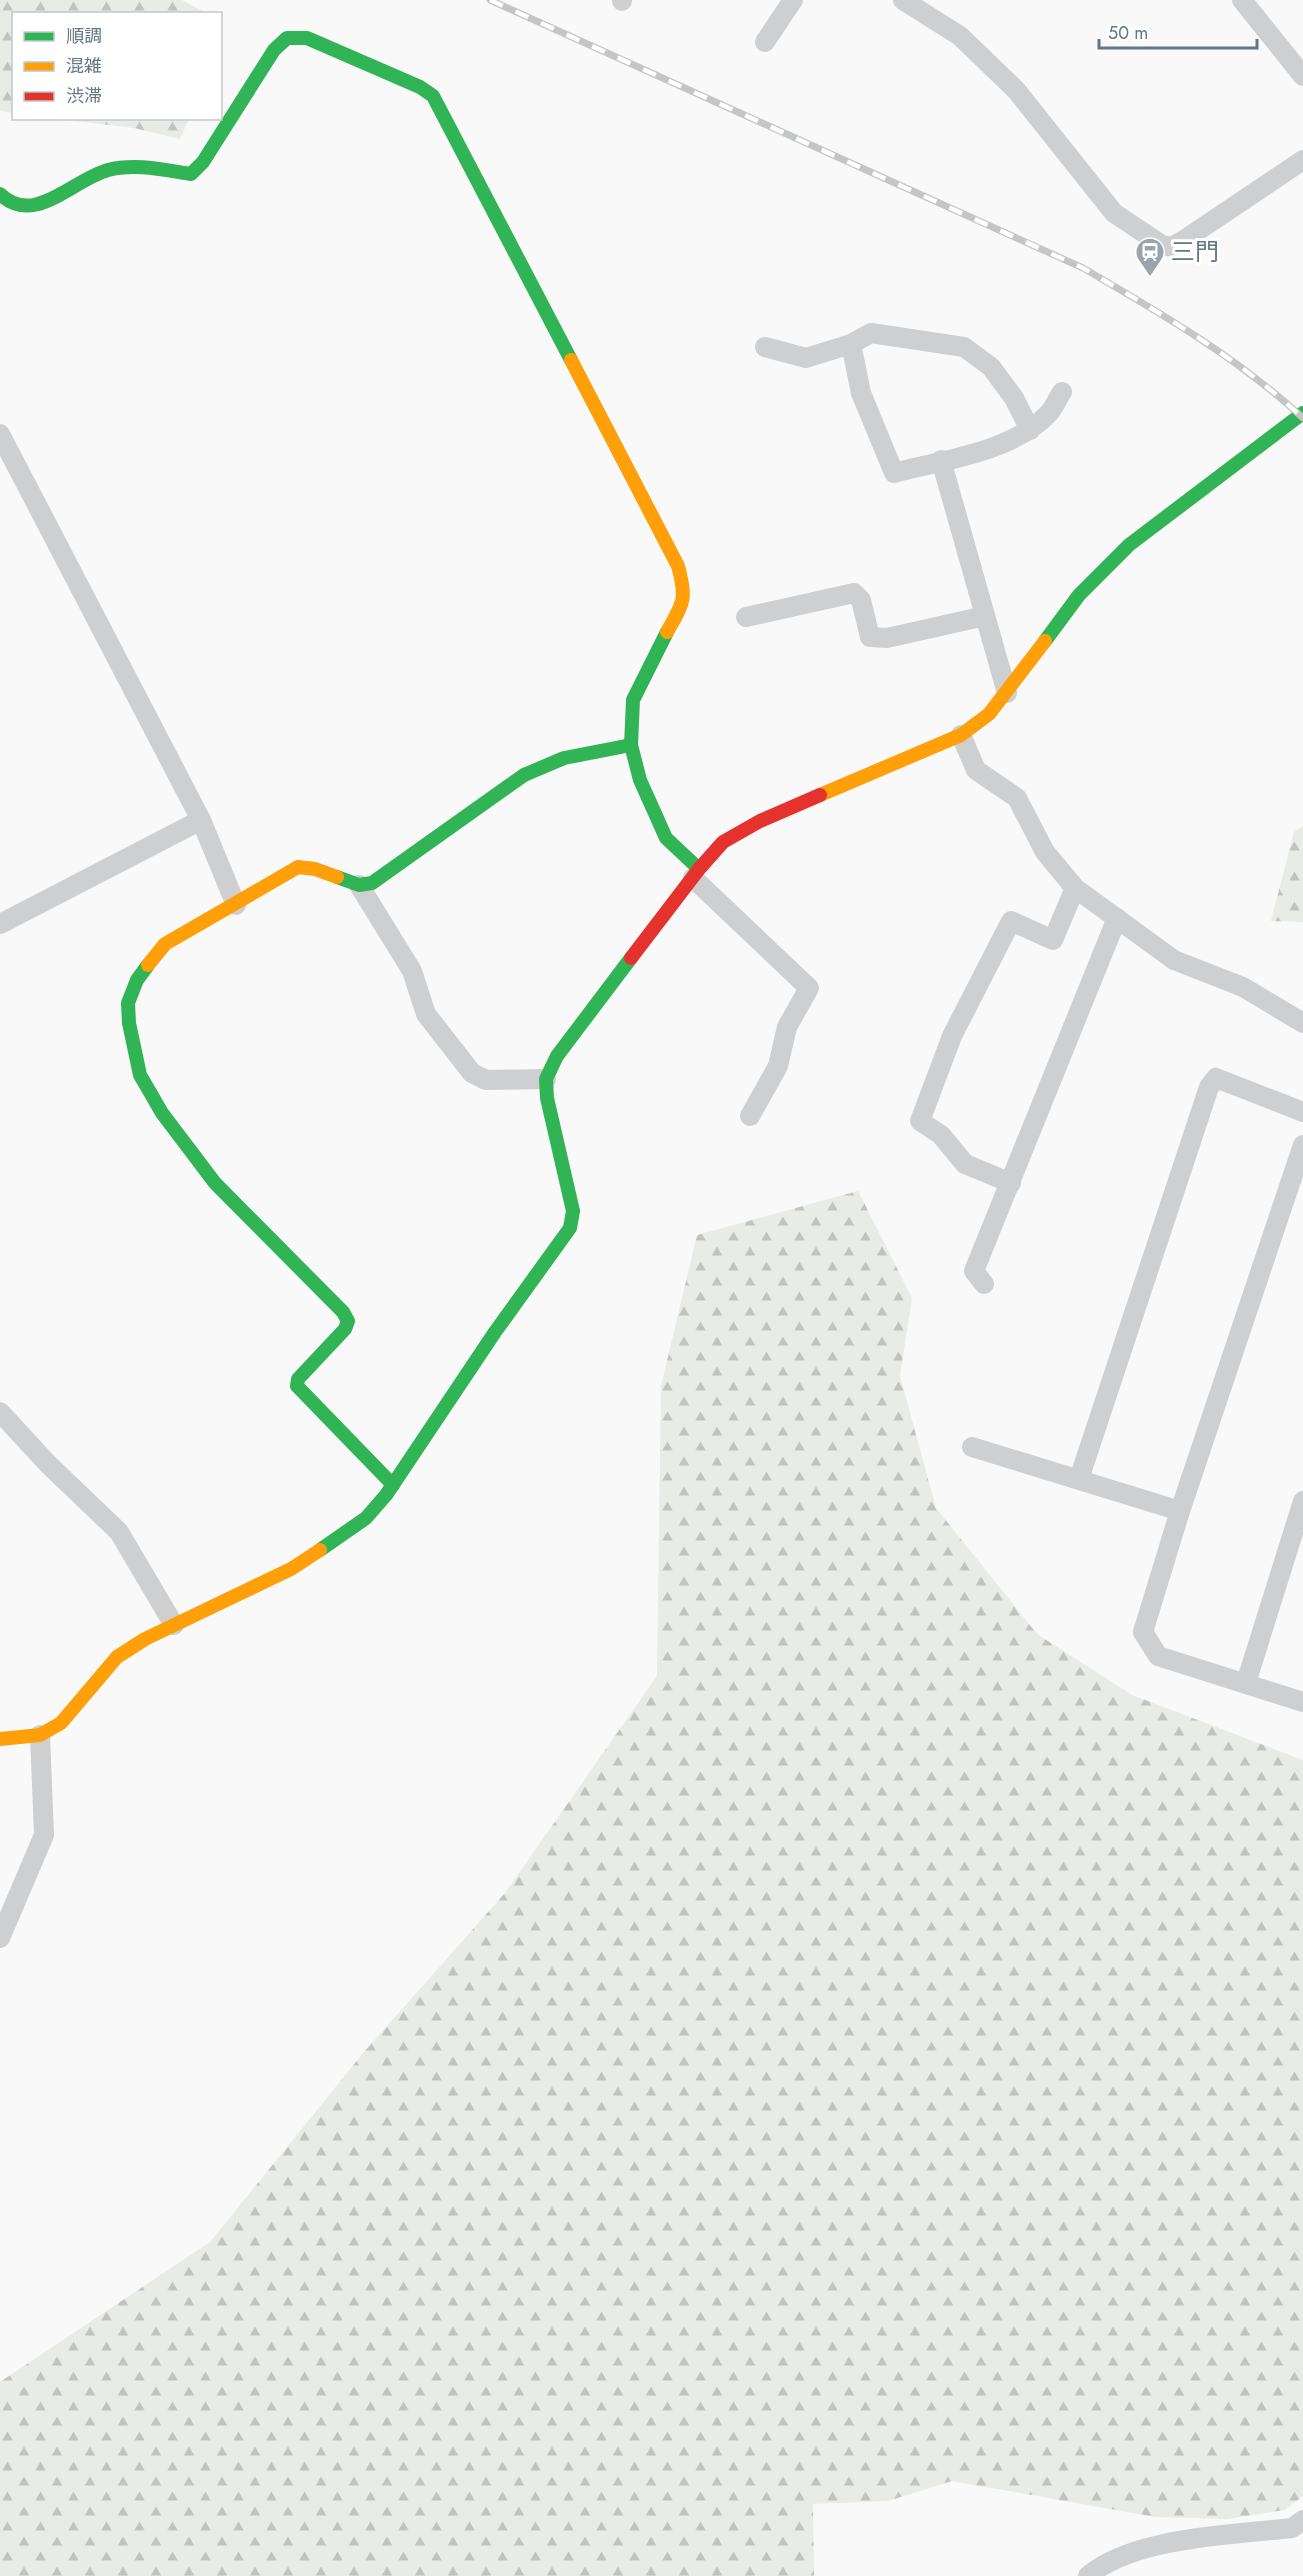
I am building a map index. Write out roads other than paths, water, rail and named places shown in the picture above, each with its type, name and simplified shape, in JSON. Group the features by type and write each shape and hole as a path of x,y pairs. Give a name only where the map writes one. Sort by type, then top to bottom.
{"street":[{"path":"765,42 793,0"},
{"path":"1242,0 1303,76"},
{"path":"915,3 968,43 1016,90 1114,213 1162,245 1172,247 1184,240 1303,160"},
{"path":"0,194 10,203 21,208 31,207 108,170 143,167 191,174 203,162 274,50 287,38 307,38 420,87 432,96 678,566 685,592 681,607 642,678 633,700 631,745 640,780 666,838 696,873 809,988 787,1027 778,1066 750,1116"},
{"path":"765,347 806,358 851,344 871,333 964,347 991,367 1014,398 1030,430"},
{"path":"851,344 861,393 894,472 1006,443 1030,430 1049,414 1062,392"},
{"path":"0,1739 40,1735 61,1723 117,1657 174,1625 291,1569 366,1518 393,1485 495,1332 570,1228 573,1211 547,1098 546,1079 557,1056 696,873 723,842 760,821 961,735 988,714 1007,693 1079,595 1129,545 1303,413"},
{"path":"0,434 201,820 236,905"},
{"path":"942,460 1007,693"},
{"path":"746,617 854,593 861,600 870,637 887,638 985,616"},
{"path":"961,735 976,770 1017,798 1045,852 1075,888 1174,960 1243,987 1303,1023"},
{"path":"393,1485 297,1386 298,1379 345,1329 348,1321 343,1312 215,1183 162,1113 140,1075 129,1023 128,1003 137,980 165,944 236,905 298,867 315,870 359,885 372,883 524,775 564,758 631,745"},
{"path":"0,924 201,820"},
{"path":"359,885 412,971 426,1014 472,1073 486,1080 546,1079"},
{"path":"1011,1183 965,1164 941,1135 920,1120 952,1036 1011,921 1053,940 1075,888"},
{"path":"984,1284 974,1271 1117,918"},
{"path":"1079,1479 1209,1087 1216,1078 1303,1112"},
{"path":"1303,1144 1180,1511 1143,1632 1158,1656 1303,1702"},
{"path":"0,1412 48,1464 119,1532 174,1625"},
{"path":"972,1447 1180,1511"},
{"path":"1246,1683 1303,1501"},
{"path":"0,1938 44,1835 40,1735"},
{"path":"1088,2576 1125,2555 1152,2546 1292,2528 1303,2520"}],"railway":[{"path":"490,0 1083,268 1169,319 1225,356 1252,375 1303,418"}],"place":[{"name":"三門","path":"1150,278"}]}
